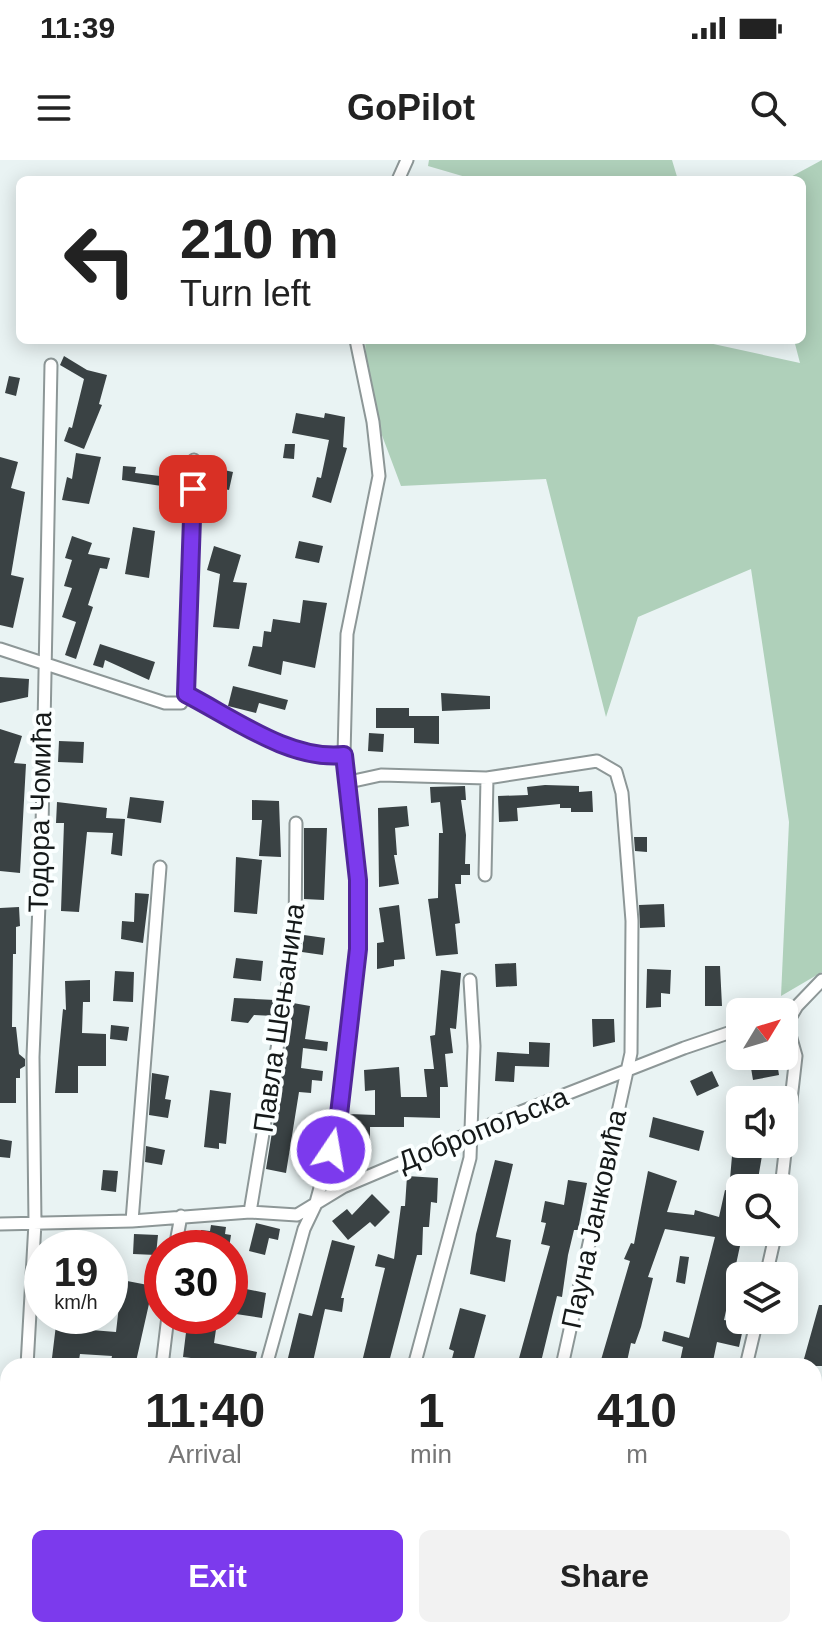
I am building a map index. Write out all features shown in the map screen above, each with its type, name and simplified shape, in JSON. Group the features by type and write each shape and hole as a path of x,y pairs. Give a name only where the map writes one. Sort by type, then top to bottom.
{"street":[{"path":"268,1358 304,1229 315,1206 338,1123 358,949 358,880 344,755 347,634 379,476 357,344"},
{"name":"Тодора Чомића","path":"27,1358 35,1223 33,1057 42,828 51,365"},
{"path":"0,649 165,703 181,703 186,694 194,460"},
{"path":"186,694 291,749 331,756 344,755"},
{"name":"Пауна Јанковића","path":"487,778 597,761 616,772 622,793 632,921 631,1053 564,1358"},
{"path":"349,782 381,775 487,778 485,875"},
{"name":"Павла Шењанина","path":"250,1212 295,940 296,823"},
{"path":"132,1221 160,867"},
{"path":"416,1358 470,1158 474,1046 470,980"},
{"path":"798,1005 822,980"},
{"name":"Добропољска","path":"35,1223 132,1221 250,1212 297,1215 343,1187 626,1071 726,1034"},
{"path":"783,1174 794,1070"},
{"path":"178,1230 181,1216"},
{"path":"0,1224 35,1223"},
{"path":"163,1358 166,1334"},
{"path":"748,1358 754,1334"}],"green space":[{"path":"429,160 672,160 677,176 462,176 428,166"},
{"path":"822,160 822,972 781,996 789,822 751,569 638,617 606,717 546,479 401,486 368,398 365,344 713,344 800,363 795,344 806,344 806,176 792,176"}],"building":[{"path":"64,356 87,370 107,375 99,404 102,405 84,449 64,441 69,427 72,428 84,379 60,365"},
{"path":"9,376 20,378 16,396 5,393"},
{"path":"296,413 324,418 325,413 345,417 343,447 347,448 331,503 312,497 317,477 321,478 329,440 292,433"},
{"path":"285,444 295,444 294,459 283,458"},
{"path":"76,453 101,457 89,504 62,500 67,477 72,479"},
{"path":"0,457 18,462 11,488 25,492 11,575 24,578 13,628 0,625"},
{"path":"208,461 225,464 224,470 233,472 229,490 204,485"},
{"path":"123,466 136,467 135,473 169,477 168,487 122,480"},
{"path":"133,527 155,531 149,578 125,574"},
{"path":"72,536 92,543 88,554 110,558 107,569 100,568 88,605 93,607 76,659 65,655 76,622 62,617 72,588 64,586 72,560 65,558"},
{"path":"299,541 323,546 319,563 295,558"},
{"path":"214,546 241,555 233,582 247,583 239,629 213,627 220,574 207,570"},
{"path":"303,600 327,603 315,668 283,661 281,675 248,666 253,646 262,647 264,631 271,632 273,619 300,623"},
{"path":"100,644 155,662 149,680 105,660 103,668 93,665"},
{"path":"0,677 29,679 28,697 0,703"},
{"path":"233,686 288,700 285,710 259,703 256,713 228,706"},
{"path":"441,693 490,696 490,709 442,711"},
{"path":"376,708 409,708 409,716 439,716 439,744 414,743 414,728 376,728"},
{"path":"0,729 22,736 14,763 26,764 20,873 0,871"},
{"path":"369,733 384,734 383,752 368,751"},
{"path":"59,741 84,742 83,763 58,762"},
{"path":"465,786 466,800 461,800 466,835 465,864 470,864 470,875 461,875 461,884 455,884 460,923 455,924 458,954 436,956 428,899 438,898 439,833 443,833 440,802 431,803 430,787"},
{"path":"579,786 579,792 592,791 593,812 571,812 571,808 560,808 560,804 517,808 518,821 499,822 498,796 528,795 527,787"},
{"path":"130,797 164,801 161,823 127,818"},
{"path":"252,800 279,801 281,857 259,856 262,820 252,820"},
{"path":"57,802 107,808 106,818 125,819 122,856 111,854 113,833 87,832 79,912 61,911 64,823 56,823"},
{"path":"407,806 409,826 395,828 397,855 394,855 399,884 379,887 378,808"},
{"path":"304,828 327,828 324,900 304,899"},
{"path":"634,837 647,837 647,852 635,851"},
{"path":"236,857 262,860 257,914 234,912"},
{"path":"135,893 149,894 143,943 121,939 122,921 134,922"},
{"path":"664,904 665,927 640,928 639,905"},
{"path":"399,905 405,959 394,960 394,966 377,969 377,943 384,942 379,908"},
{"path":"19,907 20,926 16,927 16,954 13,954 12,1027 16,1027 19,1054 25,1059 25,1066 20,1069 20,1078 16,1078 16,1103 0,1103 0,908"},
{"path":"304,935 325,938 323,955 302,952"},
{"path":"236,958 263,961 261,981 233,978"},
{"path":"516,963 517,986 496,987 495,964"},
{"path":"705,966 720,966 722,1006 705,1006"},
{"path":"647,969 671,970 670,994 661,993 661,1007 646,1008"},
{"path":"441,970 461,973 456,1029 450,1028 453,1053 445,1054 448,1087 440,1087 440,1118 404,1117 404,1127 370,1127 370,1139 349,1139 350,1114 375,1115 375,1090 365,1091 364,1070 399,1067 401,1097 427,1097 424,1069 434,1069 430,1036 435,1035"},
{"path":"115,971 134,972 133,1002 113,1001"},
{"path":"90,980 90,1002 83,1002 82,1033 106,1034 106,1066 78,1066 78,1093 55,1093 63,1009 66,1010 65,981"},
{"path":"234,998 275,1000 274,1016 254,1015 248,1023 231,1021"},
{"path":"293,1003 310,1006 305,1039 328,1042 327,1051 303,1048 301,1068 323,1071 322,1081 312,1080 311,1093 299,1092 286,1173 266,1169"},
{"path":"592,1019 614,1019 615,1042 593,1047"},
{"path":"111,1025 129,1027 127,1041 110,1039"},
{"path":"529,1042 550,1043 549,1067 515,1066 514,1082 495,1081 497,1052 529,1054"},
{"path":"751,1070 778,1070 779,1075 753,1080"},
{"path":"712,1071 719,1086 697,1096 690,1081"},
{"path":"152,1073 169,1076 165,1099 171,1100 168,1118 149,1115"},
{"path":"210,1090 231,1093 226,1144 219,1143 219,1149 204,1147"},
{"path":"653,1117 704,1131 699,1151 649,1137"},
{"path":"0,1139 12,1141 10,1158 0,1157"},
{"path":"146,1146 165,1150 162,1165 145,1162"},
{"path":"732,1158 762,1158 759,1174 730,1174"},
{"path":"495,1160 513,1164 496,1237 511,1240 505,1282 470,1274 476,1234"},
{"path":"103,1170 118,1171 116,1192 101,1190"},
{"path":"648,1171 677,1181 667,1212 694,1215 695,1210 719,1217 725,1190 726,1246 740,1246 737,1262 726,1262 724,1320 726,1334 742,1334 739,1347 717,1342 714,1358 681,1358 683,1347 662,1341 664,1331 689,1338 715,1237 665,1229 648,1277 653,1278 635,1344 631,1343 628,1358 602,1358 630,1261 624,1259 631,1243 634,1244"},
{"path":"407,1176 438,1178 437,1203 431,1202 429,1227 423,1227 422,1255 417,1255 390,1358 363,1358 385,1268 375,1266 378,1254 394,1259 401,1206 405,1206"},
{"path":"568,1180 587,1183 578,1230 574,1230 568,1255 562,1297 557,1296 542,1358 519,1358 550,1246 541,1244 546,1223 541,1222 545,1201 564,1205"},
{"path":"372,1194 390,1212 375,1227 370,1222 348,1240 332,1221 347,1209 352,1215"},
{"path":"256,1223 280,1229 278,1240 269,1238 265,1255 249,1251"},
{"path":"211,1225 226,1227 226,1230 210,1230"},
{"path":"134,1234 144,1234 144,1254 133,1254"},
{"path":"332,1240 355,1246 341,1298 344,1298 342,1312 325,1309 314,1358 288,1358 299,1313 312,1316"},
{"path":"680,1256 689,1257 685,1284 676,1282"},
{"path":"128,1281 144,1284 144,1326 137,1358 80,1354 79,1358 52,1358 55,1334 128,1334"},
{"path":"248,1289 266,1293 262,1318 248,1316"},
{"path":"819,1305 822,1305 822,1358 804,1358"},
{"path":"460,1308 486,1315 474,1358 452,1358 454,1351 449,1349"},
{"path":"186,1334 215,1334 214,1343 257,1352 256,1358 183,1357"}],"route":[{"path":"193,489 186,694 291,749 331,756 344,755 358,880 358,949 338,1123 331,1150"}]}
